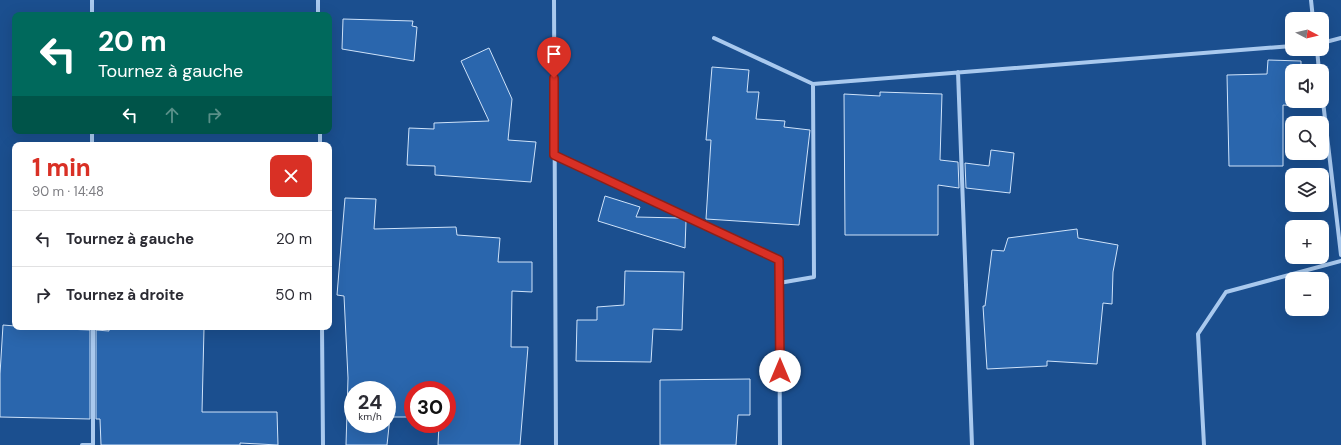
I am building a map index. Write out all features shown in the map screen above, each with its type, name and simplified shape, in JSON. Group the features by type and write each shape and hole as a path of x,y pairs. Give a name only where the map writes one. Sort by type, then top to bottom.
{"street":[{"path":"92,0 92,12"},
{"path":"318,0 318,12"},
{"path":"554,0 556,445"},
{"path":"1311,0 1312,12"},
{"path":"714,38 813,84 1285,47"},
{"path":"1329,41 1341,38"},
{"path":"958,72 972,445"},
{"path":"779,282 814,277 813,84"},
{"path":"1324,108 1341,255"},
{"path":"554,155 779,260 780,445"},
{"path":"1204,445 1198,334 1226,292 1341,261"},
{"path":"82,445 93,445 93,330"},
{"path":"322,330 323,445"}],"building":[{"path":"343,19 413,21 412,26 417,27 414,61 342,49"},
{"path":"489,48 512,99 508,140 536,142 531,182 435,175 435,166 407,165 409,128 434,129 434,123 489,121 461,61"},
{"path":"1268,60 1301,61 1301,64 1285,64 1283,166 1229,166 1227,75 1267,74"},
{"path":"712,67 749,70 747,92 759,92 756,119 785,121 784,127 810,130 799,225 706,219 711,140 706,140"},
{"path":"880,92 942,94 940,160 958,162 959,188 938,185 938,235 845,235 844,94 880,96"},
{"path":"991,150 1014,153 1010,193 966,188 965,163 989,166"},
{"path":"605,196 640,207 636,217 681,218 686,221 685,248 598,221"},
{"path":"345,198 376,199 374,229 456,227 457,235 500,238 498,262 532,262 532,292 512,291 511,347 528,347 520,445 438,445 439,433 456,433 456,381 404,381 404,417 396,417 396,381 348,381 344,296 337,295"},
{"path":"1077,229 1078,238 1118,245 1113,272 1112,304 1103,303 1097,364 1047,361 1047,366 987,369 983,306 985,306 992,250 1004,251 1008,238"},
{"path":"625,271 684,272 682,330 653,329 651,362 576,361 577,320 597,320 597,307 624,305"},
{"path":"3,325 12,326 12,330 90,330 90,419 0,417 0,374"},
{"path":"96,330 204,330 202,412 277,412 278,445 240,443 240,445 101,445 100,419 96,419"},
{"path":"750,379 750,415 738,415 736,445 660,445 660,380"},
{"path":"346,433 388,433 387,445 346,445"}],"route":[{"path":"554,78 554,155 779,260 780,371"}]}
